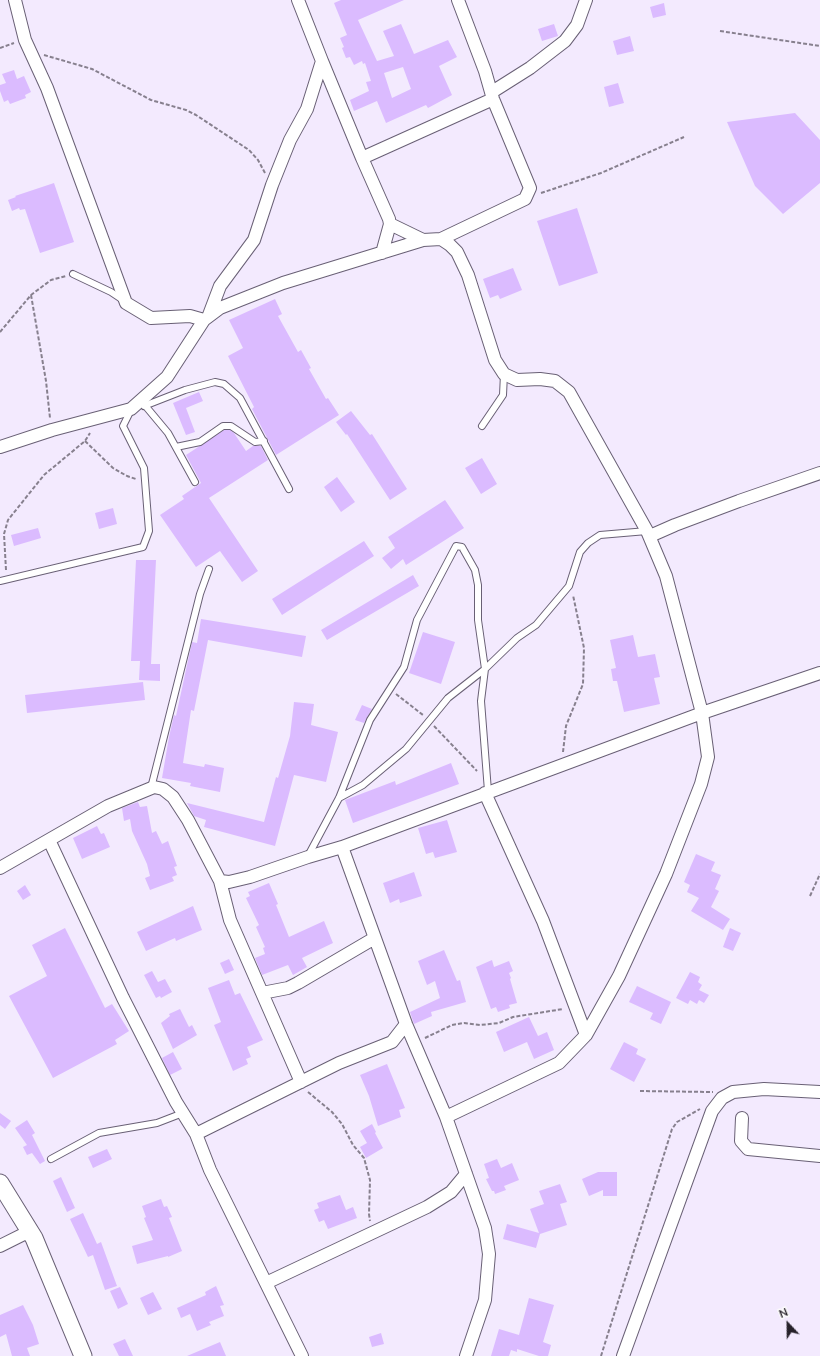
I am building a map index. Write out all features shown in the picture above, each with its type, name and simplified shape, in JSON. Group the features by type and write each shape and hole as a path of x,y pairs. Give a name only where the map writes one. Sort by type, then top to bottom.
{"main road":[{"path":"0,1182 30,1231 83,1356"}],"street":[{"path":"15,0 25,40 47,88 126,303 151,318 190,316 206,318 220,308 283,283 423,240 441,239 525,198 530,188 493,95 458,0"},
{"path":"298,0 390,224 382,253"},
{"path":"362,158 493,95 565,41 577,25 586,0"},
{"path":"0,447 52,430 99,418 139,405 167,378 206,318 220,286 254,240 272,185 290,140 307,109 322,61"},
{"path":"390,224 423,240"},
{"path":"441,239 457,252 465,270 494,360 504,374 516,380 540,379 555,381 569,392 649,534 666,576 702,713 708,757 701,784 666,874 619,976 586,1035 559,1063 446,1117"},
{"path":"649,534 820,473"},
{"path":"220,881 229,882 250,878 308,857 342,847 486,788 562,765 702,713 820,673"},
{"path":"0,868 108,806 154,786 163,789 173,798 188,820 220,881 230,920 301,1082"},
{"path":"486,788 543,920 586,1035"},
{"path":"49,840 123,998 183,1113 196,1134 210,1170 302,1356"},
{"path":"342,847 373,939 414,1046 446,1117 485,1228 489,1254 485,1300 466,1356"},
{"path":"262,993 288,988 373,939"},
{"path":"196,1134 339,1063 392,1042 406,1024"},
{"path":"392,1042 414,1046"},
{"path":"622,1356 672,1224 707,1120 722,1098 733,1092 764,1089 820,1092"},
{"path":"742,1118 741,1141 748,1148 820,1156"},
{"path":"266,1283 427,1207 451,1192 466,1174"},
{"path":"0,1246 30,1231"}],"lane":[{"path":"73,274 111,292 126,303"},
{"path":"482,426 503,395 504,374"},
{"path":"3,580 143,547 149,531 144,468 123,426 139,405 185,390 215,382 224,384 240,398 289,489"},
{"path":"139,405 168,434 195,482"},
{"path":"176,447 200,442 223,426 231,426 255,442 264,441"},
{"path":"339,798 363,785 406,749 448,698 485,669 517,638 536,625 569,586 580,552 588,543 600,535 649,534"},
{"path":"308,857 339,798 370,720 404,667 417,620 456,546 462,546 475,570 478,585 478,620 485,669 481,701 486,788"},
{"path":"151,788 200,594 209,569"},
{"path":"51,1158 99,1133 157,1123 183,1113"}],"path":[{"path":"720,31 820,46"},
{"path":"0,48 25,40"},
{"path":"31,52 92,69 151,100 186,110 196,115 249,150 258,160 272,185"},
{"path":"525,198 601,173 684,137"},
{"path":"0,332 31,295 51,280 73,274"},
{"path":"31,295 46,381 52,430"},
{"path":"3,580 4,534 8,520 44,475 85,441 99,418"},
{"path":"85,441 112,468 127,476 145,481"},
{"path":"562,765 566,726 583,684 584,648 573,600 574,592"},
{"path":"389,689 413,706 430,721 486,788"},
{"path":"810,896 820,874"},
{"path":"414,1046 452,1025 464,1023 480,1026 492,1024 513,1017 575,1006"},
{"path":"301,1082 309,1093 332,1112 342,1124 353,1145 364,1158 370,1180 369,1214 373,1232"},
{"path":"640,1091 733,1092"},
{"path":"601,1356 672,1129 677,1122 701,1108"}],"building":[{"path":"341,0 404,0 358,20 377,61 394,56 383,31 401,24 414,54 448,40 457,57 439,66 452,95 428,108 426,105 386,123 377,101 354,111 350,100 369,91 366,82 371,81 365,63 363,64 362,61 354,65 350,57 346,58 342,48 344,47 340,38 347,35 334,3","holes":["403,67 411,89 392,98 384,73"]},
{"path":"664,3 666,15 653,18 650,7"},
{"path":"554,24 558,36 542,41 538,29"},
{"path":"630,36 634,51 617,55 613,41"},
{"path":"14,70 17,79 24,76 31,92 25,95 26,98 10,104 8,100 4,102 0,91 0,85 6,83 2,74"},
{"path":"618,83 624,103 609,107 604,87"},
{"path":"795,113 820,140 820,183 783,214 755,186 727,122"},
{"path":"54,183 74,242 40,253 25,209 20,210 19,208 12,211 8,200 16,197 15,196"},
{"path":"577,208 598,273 559,286 537,221"},
{"path":"513,268 522,290 500,299 498,295 490,298 483,279"},
{"path":"275,299 282,314 278,316 298,352 301,350 311,368 309,369 326,399 328,398 339,415 276,455 252,409 254,407 228,356 243,348 229,320"},
{"path":"199,392 203,401 186,408 195,432 186,435 173,403"},
{"path":"351,411 370,435 372,434 407,489 390,500 347,434 346,435 336,422"},
{"path":"224,430 230,430 234,433 246,451 253,446 261,446 268,460 209,498 258,571 242,582 220,551 196,567 160,515 184,499 182,496 201,483 186,455"},
{"path":"482,458 497,484 481,494 465,468"},
{"path":"337,477 355,502 341,512 324,487"},
{"path":"445,500 464,528 406,565 403,559 391,569 382,558 395,548 388,537"},
{"path":"113,508 117,524 99,529 95,513"},
{"path":"38,528 41,538 14,546 11,535"},
{"path":"364,541 374,556 282,615 272,599"},
{"path":"136,560 156,560 151,664 160,664 160,681 139,680 140,661 131,661"},
{"path":"413,575 419,586 327,640 321,630"},
{"path":"201,619 306,636 302,657 208,640 194,711 191,710 183,763 204,767 205,764 224,768 220,792 190,786 191,783 162,778 174,715 176,716 192,642 197,643"},
{"path":"423,632 455,642 441,684 409,673"},
{"path":"633,635 638,657 655,654 660,677 654,678 660,704 624,712 617,681 613,681 611,669 616,668 610,640"},
{"path":"143,682 145,700 27,713 25,695"},
{"path":"294,702 314,704 311,725 338,732 326,782 294,775 275,846 204,827 206,820 194,816 187,803 264,822 276,777 278,778 290,736"},
{"path":"362,705 372,709 364,723 355,720"},
{"path":"451,763 459,784 353,823 345,800 395,781 396,785"},
{"path":"138,802 140,807 147,806 152,833 156,831 162,844 168,841 177,866 174,867 177,875 172,877 174,881 150,890 145,878 150,876 147,864 132,831 130,819 124,821 122,808"},
{"path":"447,820 457,852 435,858 433,852 426,854 418,828"},
{"path":"97,826 101,834 104,833 110,847 82,859 73,838"},
{"path":"696,854 715,862 711,871 721,875 715,889 719,891 711,907 730,919 723,930 691,911 699,898 687,892 690,885 684,882"},
{"path":"414,872 422,896 400,903 399,899 390,903 383,883"},
{"path":"269,883 289,937 324,921 333,943 302,958 307,967 293,975 288,965 262,975 255,958 265,954 263,948 265,947 256,927 259,925 246,898 250,896 248,892"},
{"path":"25,885 31,895 23,900 17,891"},
{"path":"193,906 202,930 176,941 175,938 146,951 137,932"},
{"path":"65,928 105,1008 112,1004 129,1031 115,1040 117,1044 53,1078 9,996 47,976 32,945"},
{"path":"730,928 741,933 733,951 723,947"},
{"path":"444,950 457,981 460,980 466,1002 431,1012 432,1016 414,1024 410,1012 440,998 435,981 427,985 418,961"},
{"path":"229,959 234,970 225,974 220,963"},
{"path":"492,960 494,967 509,961 513,971 509,973 510,979 517,1003 509,1005 510,1008 498,1012 496,1007 491,1009 476,967"},
{"path":"152,971 158,982 165,979 172,992 161,998 160,996 156,998 144,975"},
{"path":"690,972 700,977 698,982 702,985 699,990 709,995 704,1003 699,1000 697,1004 690,1000 688,1004 676,998"},
{"path":"229,980 235,995 240,993 263,1040 247,1047 251,1057 246,1059 248,1064 233,1071 214,1025 221,1022 208,988"},
{"path":"637,986 671,1002 661,1024 650,1019 653,1013 629,1002"},
{"path":"180,1009 189,1027 192,1025 197,1035 173,1049 161,1023 170,1016 169,1014"},
{"path":"529,1017 538,1036 547,1032 554,1050 534,1059 527,1042 504,1052 496,1032"},
{"path":"624,1042 638,1049 636,1054 646,1059 634,1082 610,1069"},
{"path":"173,1052 182,1069 170,1075 162,1058"},
{"path":"387,1064 405,1108 399,1110 401,1117 378,1126 369,1096 360,1075"},
{"path":"0,1113 11,1121 5,1129 0,1125"},
{"path":"27,1120 35,1133 32,1135 45,1161 40,1164 32,1153 27,1155 23,1147 27,1145 15,1128"},
{"path":"372,1124 383,1148 366,1158 360,1147 367,1143 360,1131"},
{"path":"107,1149 112,1159 93,1168 88,1157"},
{"path":"497,1159 501,1168 512,1163 519,1180 504,1186 506,1190 495,1194 486,1179 489,1178 484,1164"},
{"path":"598,1172 617,1172 617,1196 603,1196 603,1190 589,1196 582,1179"},
{"path":"61,1177 75,1208 67,1212 53,1181"},
{"path":"560,1184 567,1202 560,1204 567,1225 540,1234 536,1248 503,1239 507,1224 539,1233 530,1209 544,1204 539,1191"},
{"path":"340,1195 346,1210 353,1207 357,1218 328,1229 324,1220 319,1222 314,1210 319,1208 317,1203"},
{"path":"161,1199 164,1207 167,1206 172,1217 169,1218 182,1251 168,1257 137,1264 132,1246 153,1240 144,1218 146,1217 142,1206"},
{"path":"83,1213 97,1244 101,1242 117,1286 105,1290 93,1255 88,1257 70,1219"},
{"path":"216,1286 224,1305 220,1306 224,1316 209,1322 211,1325 197,1331 190,1314 181,1318 177,1308 206,1295 205,1292"},
{"path":"120,1287 128,1304 118,1309 110,1291"},
{"path":"153,1292 162,1309 148,1315 140,1298"},
{"path":"529,1298 554,1305 543,1342 551,1345 548,1356 539,1356 517,1349 517,1352 511,1350 509,1356 491,1356 499,1329 519,1335"},
{"path":"23,1305 33,1325 39,1344 27,1348 30,1356 12,1356 6,1334 0,1337 0,1315"},
{"path":"381,1333 384,1344 372,1347 369,1337"},
{"path":"125,1339 133,1356 119,1356 113,1344"},
{"path":"220,1342 226,1356 187,1356"}]}
